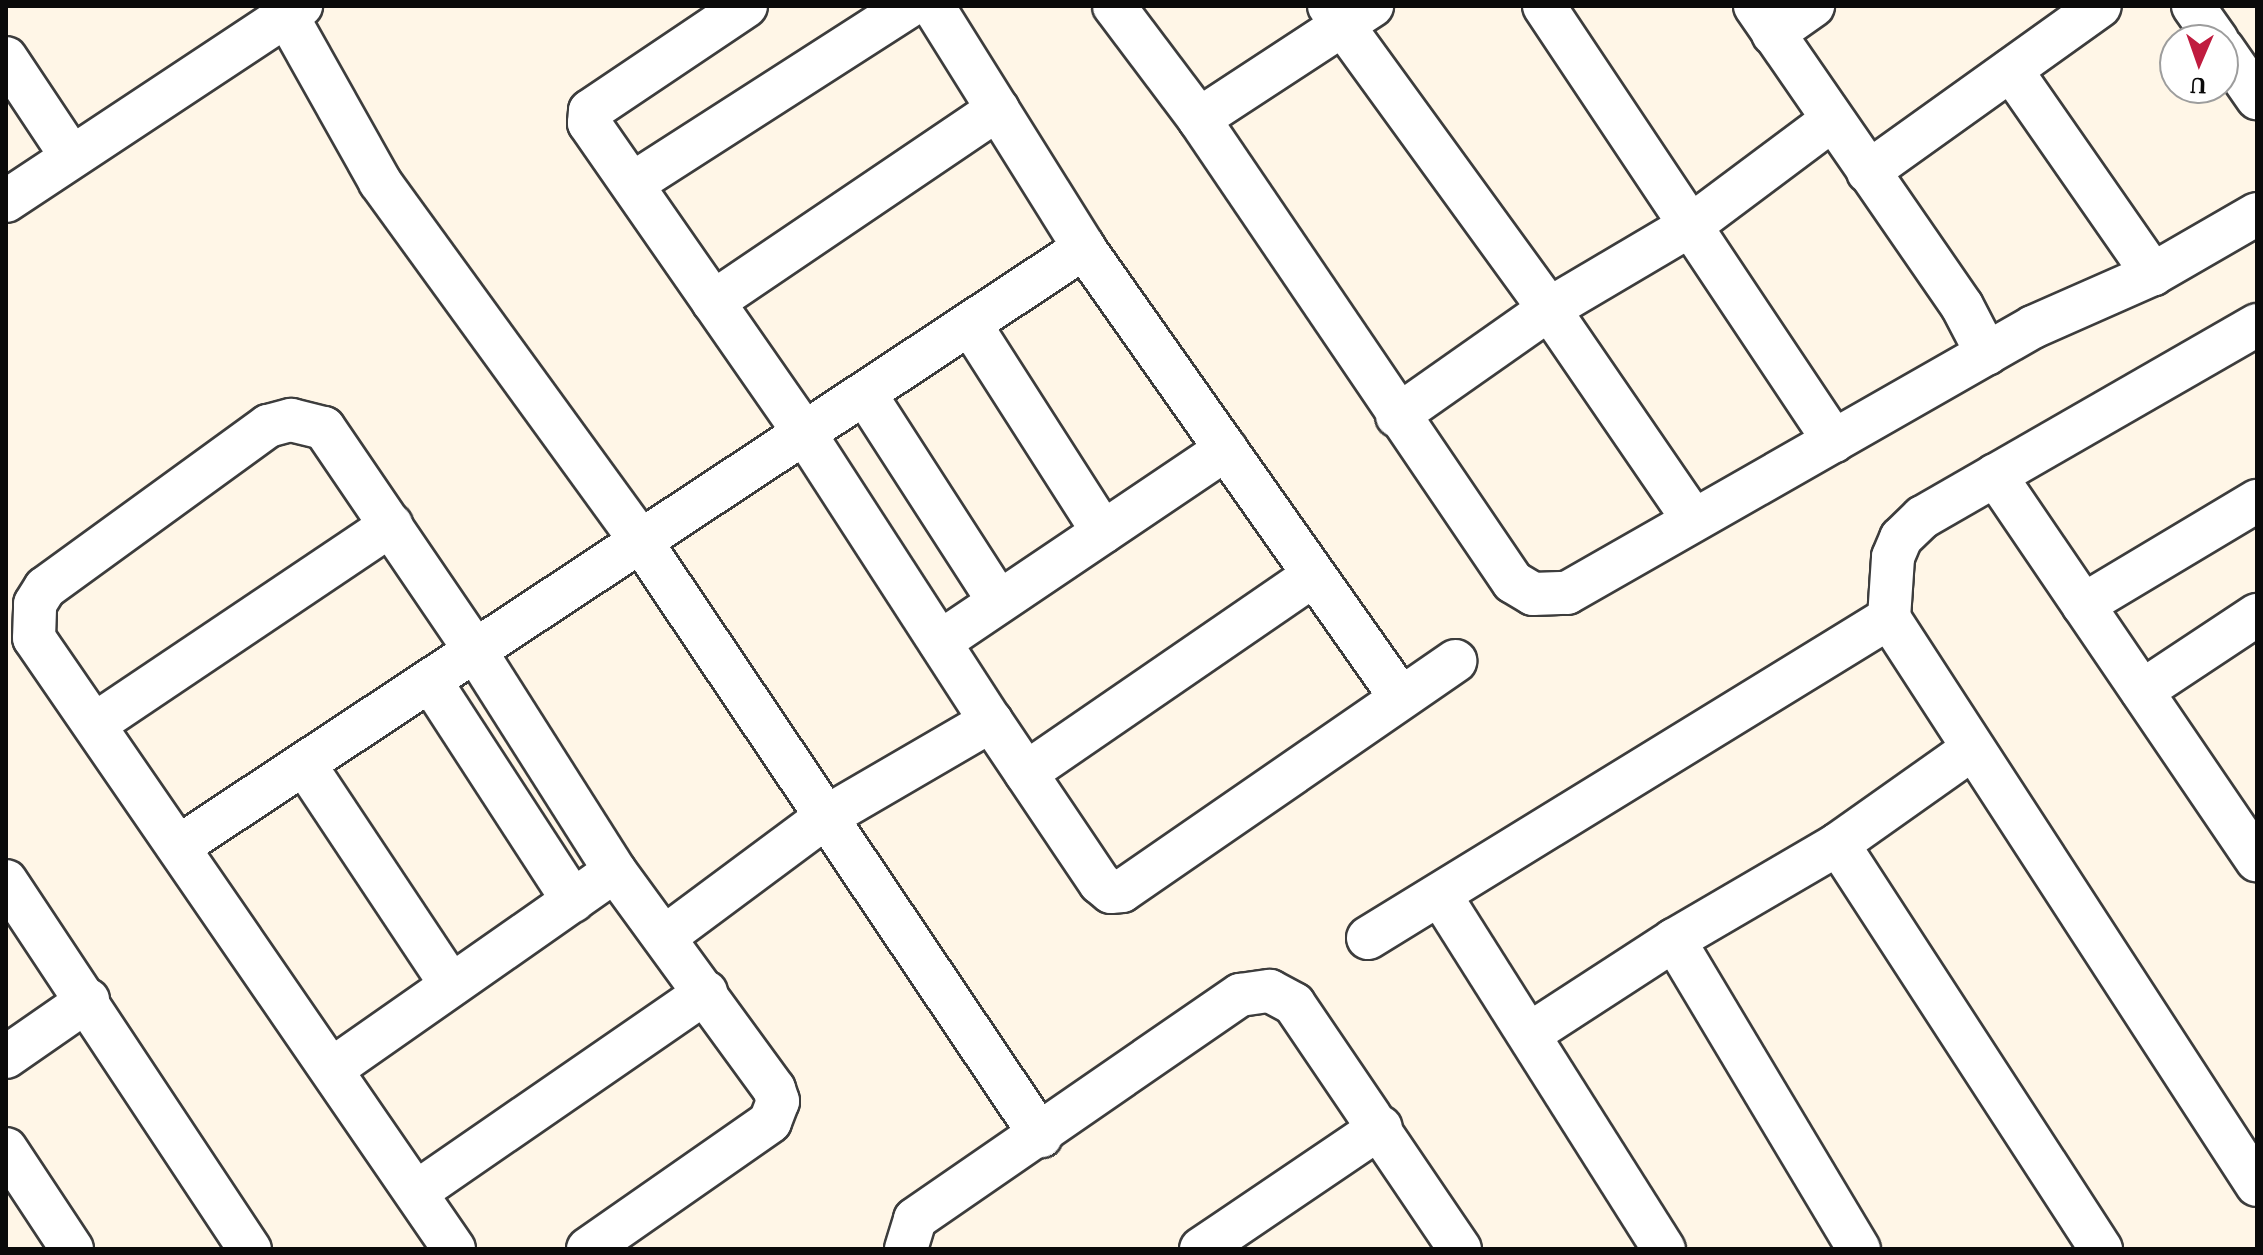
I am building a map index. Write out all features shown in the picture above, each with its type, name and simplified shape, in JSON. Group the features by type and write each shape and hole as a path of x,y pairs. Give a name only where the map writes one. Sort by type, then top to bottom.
{"street":[{"path":"746,6 590,111 589,123 805,434 1100,883 1118,892 1455,661"},
{"path":"632,184 909,6"},
{"path":"933,6 1084,248 1401,698"},
{"path":"1114,6 1199,119 1397,416 1513,582 1533,594 1567,593 2033,327 2153,274 2257,214"},
{"path":"1544,6 1693,224 1834,441"},
{"path":"1813,6 1764,20 1962,306 1987,354"},
{"path":"1868,172 2100,6"},
{"path":"2193,6 2206,24"},
{"path":"6,201 294,11 380,182 642,543 1041,1136"},
{"path":"1199,119 1347,12 1693,519"},
{"path":"6,58 71,156"},
{"path":"2011,70 2153,274"},
{"path":"2239,72 2257,98"},
{"path":"713,302 998,109"},
{"path":"1397,416 1549,309 1693,224 1832,120"},
{"path":"181,845 1084,248"},
{"path":"970,324 1103,532"},
{"path":"2257,325 1923,517 1901,538 1893,557 1889,618 2257,1185"},
{"path":"865,394 999,602"},
{"path":"454,1249 418,1191 181,845 34,638 35,604 45,588 268,426 307,420 324,428 476,652 615,871 667,935 774,1089 776,1112 770,1122 588,1249"},
{"path":"940,642 1226,449"},
{"path":"1995,475 2142,691 2252,840"},
{"path":"2083,605 2257,501"},
{"path":"95,724 391,525"},
{"path":"1026,773 1314,575"},
{"path":"2142,691 2257,615"},
{"path":"1368,938 1889,618"},
{"path":"431,682 573,901"},
{"path":"667,935 826,817 991,721"},
{"path":"1531,1033 1674,940 1838,844 1972,749"},
{"path":"305,765 451,985"},
{"path":"1838,844 2101,1249"},
{"path":"332,1069 615,871"},
{"path":"6,881 88,1000 250,1249"},
{"path":"1440,895 1531,1033 1664,1249"},
{"path":"1674,940 1859,1249"},
{"path":"906,1249 915,1219 1041,1136 1240,995 1255,991 1284,995 1294,1004 1381,1127 1460,1249"},
{"path":"418,1191 706,992"},
{"path":"6,1057 88,1000"},
{"path":"1201,1249 1381,1127"},
{"path":"6,1149 72,1249"}]}
